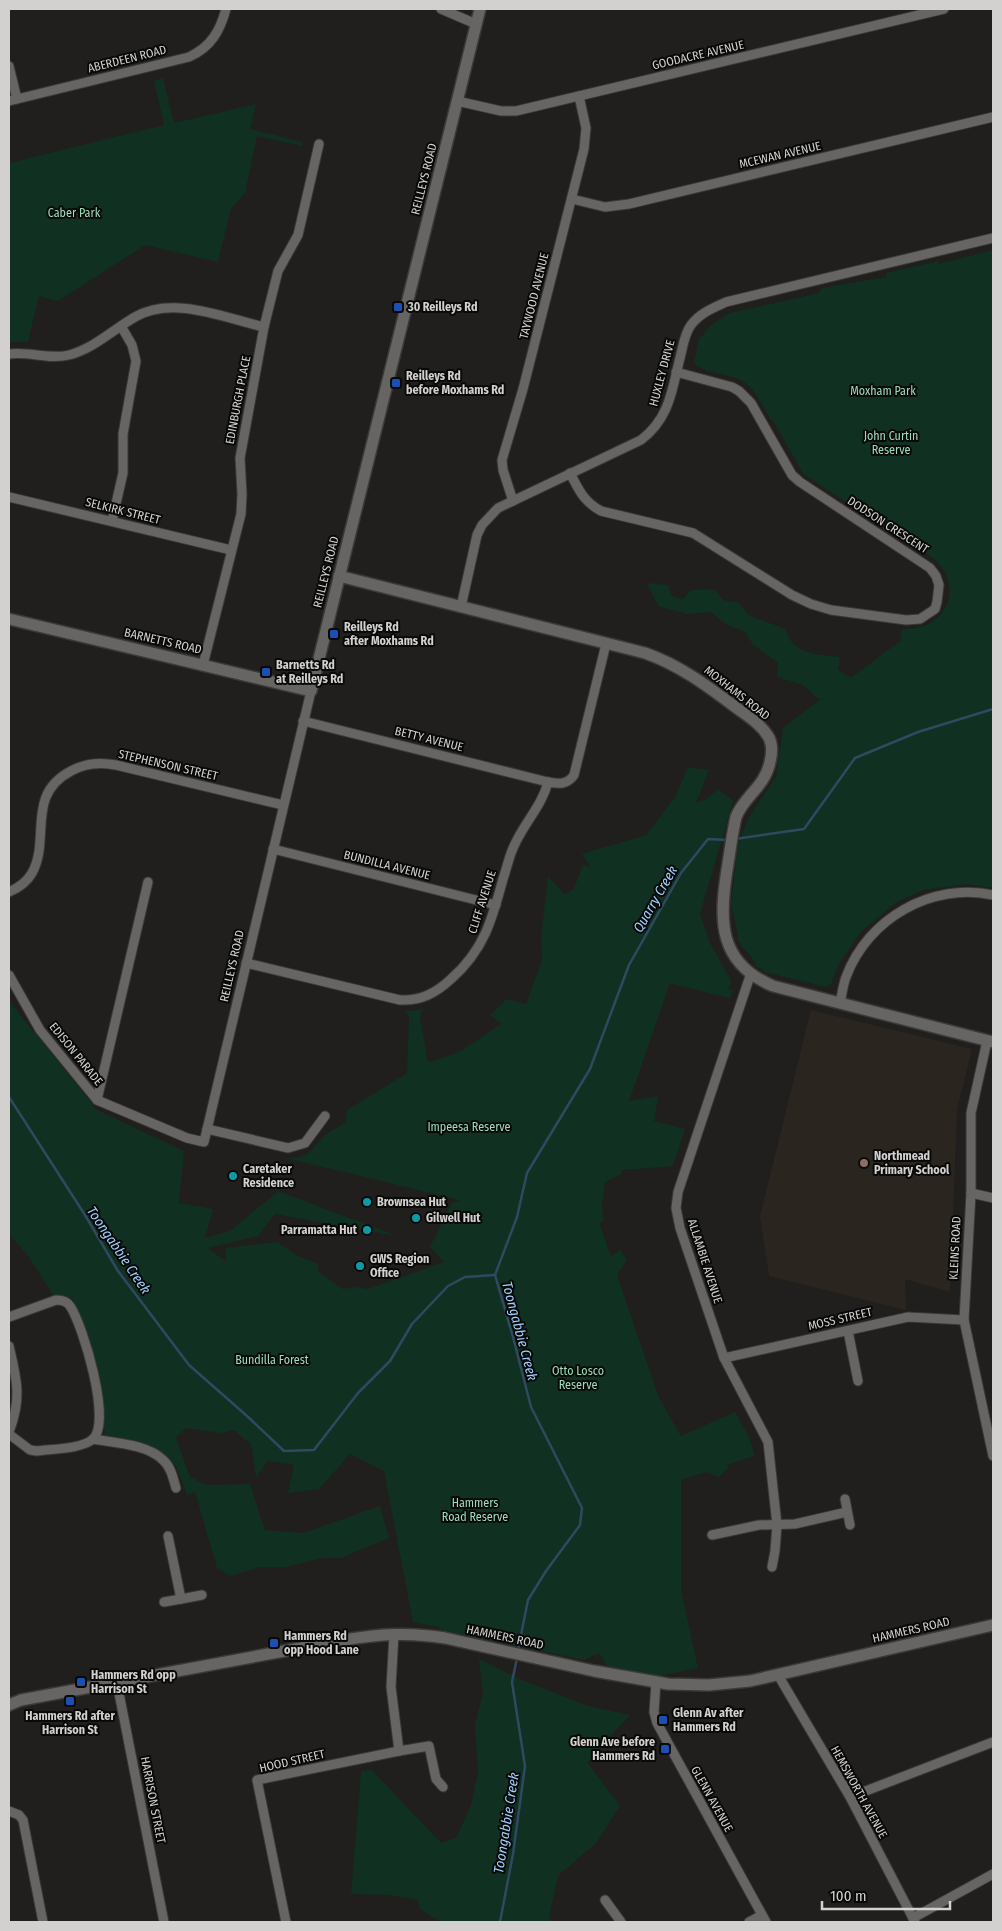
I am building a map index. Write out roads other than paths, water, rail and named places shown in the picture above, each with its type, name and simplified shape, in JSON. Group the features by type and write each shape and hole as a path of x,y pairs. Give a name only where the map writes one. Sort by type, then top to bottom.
{"street":[{"name":"ABERDEEN ROAD","path":"13,100 181,59 197,53 208,46 215,36 221,26 226,9"},
{"path":"441,9 476,24"},
{"name":"REILLEYS ROAD","path":"204,1142 303,721 480,9"},
{"name":"GOODACRE AVENUE","path":"457,101 508,111 579,96 944,9"},
{"path":"9,66 13,100"},
{"name":"TAYWOOD AVENUE","path":"513,501 503,470 502,460 523,389 586,138 586,128 579,96"},
{"name":"MCEWAN AVENUE","path":"572,199 605,207 629,204 993,117"},
{"name":"EDINBURGH PLACE","path":"204,665 241,506 240,458 264,327 278,271 298,235 319,144"},
{"name":"HUXLEY DRIVE","path":"461,607 476,535 490,515 498,508 641,440 651,433 658,425 667,407 685,338 690,326 710,309 726,302 993,238"},
{"path":"9,354 66,356 80,351 148,311 175,307 264,327"},
{"path":"112,521 123,473 123,430 136,362 132,345 121,326"},
{"name":"DODSON CRESCENT","path":"570,473 581,494 589,504 601,510 693,533 792,595 811,604 831,610 906,620 920,619 934,609 938,602 939,585 936,576 930,568 792,475 746,396 732,387 676,372"},
{"name":"SELKIRK STREET","path":"9,497 231,550"},
{"name":"MOXHAMS ROAD","path":"339,576 645,653 679,667 752,719 767,735 772,749 768,770 760,786 741,807 735,822 723,902 725,934 734,955 750,973 773,986 990,1041"},
{"name":"BARNETTS ROAD","path":"9,619 311,691"},
{"path":"548,782 563,783 574,775 606,644"},
{"name":"BETTY AVENUE","path":"303,721 548,782"},
{"name":"STEPHENSON STREET","path":"9,892 25,882 33,872 38,854 43,805 50,789 65,774 81,767 101,763 116,765 283,805"},
{"name":"CLIFF AVENUE","path":"246,963 391,999 416,1000 438,990 469,962 484,939 513,848 542,799 548,782"},
{"name":"BUNDILLA AVENUE","path":"273,849 496,905"},
{"path":"97,1100 148,882"},
{"path":"840,1003 847,975 861,950 871,936 895,914 915,903 944,894 971,892 993,895"},
{"name":"ALLAMBIE AVENUE","path":"750,973 681,1183 676,1208 680,1228 724,1358 768,1442 777,1525 776,1550 772,1567"},
{"name":"EDISON PARADE","path":"9,975 40,1030 97,1100 187,1138 204,1142"},
{"name":"KLEINS ROAD","path":"990,1041 971,1113 971,1193 964,1320 993,1454"},
{"path":"208,1129 288,1148 305,1143 325,1116"},
{"path":"971,1193 993,1198"},
{"path":"9,1317 56,1300 61,1300 70,1305 85,1339 95,1377 99,1420 97,1434 93,1439 81,1445 37,1451 30,1450 9,1433 15,1417 18,1400 9,1346"},
{"name":"MOSS STREET","path":"724,1358 908,1317 964,1320"},
{"path":"848,1331 858,1381"},
{"path":"93,1439 137,1448 155,1454 164,1460 169,1468 176,1488"},
{"path":"845,1499 850,1525"},
{"path":"712,1535 760,1525 795,1524 848,1512"},
{"path":"168,1536 181,1599"},
{"path":"164,1602 202,1595"},
{"name":"HAMMERS ROAD","path":"9,1705 21,1700 344,1640 394,1634 423,1634 561,1664 684,1686 750,1681 993,1625"},
{"path":"394,1634 391,1687 399,1750"},
{"name":"HEMSWORTH AVENUE","path":"778,1675 850,1797 914,1920"},
{"name":"GLENN AVENUE","path":"656,1682 654,1712 657,1723 764,1919"},
{"name":"HARRISON STREET","path":"117,1683 164,1922"},
{"path":"850,1797 993,1742"},
{"name":"HOOD STREET","path":"286,1922 257,1780 399,1750 429,1746 436,1779 443,1787"},
{"path":"9,1811 19,1815 23,1820 44,1922"},
{"path":"914,1920 993,1874"},
{"path":"605,1900 621,1922"},
{"path":"749,1922 764,1919"}],"waterway":[{"name":"Quarry Creek","path":"735,839 804,829 855,758 918,732 993,709"},
{"name":"Quarry Creek","path":"495,1275 517,1217 527,1173 590,1069 629,965 681,873 708,839 727,840"},
{"name":"Toongabbie Creek","path":"9,1097 85,1215 118,1271 189,1365 284,1451 314,1450 358,1393 390,1361 412,1324 448,1286 465,1277 495,1275"},
{"name":"Toongabbie Creek","path":"495,1275 531,1407 582,1508 580,1525 546,1571 528,1600 518,1650"},
{"name":"Toongabbie Creek","path":"500,1922 513,1854 525,1766 512,1682 517,1658"}],"place":[{"name":"30 Reilleys Rd","path":"398,307"},
{"name":"Reilleys Rd before Moxhams Rd","path":"396,383"},
{"name":"Reilleys Rd after Moxhams Rd","path":"334,634"},
{"name":"Barnetts Rd at Reilleys Rd","path":"266,672"},
{"name":"Northmead Primary School","path":"864,1163"},
{"name":"Caretaker Residence","path":"233,1176"},
{"name":"Brownsea Hut","path":"367,1202"},
{"name":"Gilwell Hut","path":"416,1218"},
{"name":"Parramatta Hut","path":"367,1230"},
{"name":"GWS Region Office","path":"360,1266"},
{"name":"Hammers Rd opp Hood Lane","path":"274,1643"},
{"name":"Hammers Rd opp Harrison St","path":"81,1682"},
{"name":"Hammers Rd after Harrison St","path":"70,1701"},
{"name":"Glenn Av after Hammers Rd","path":"663,1720"},
{"name":"Glenn Ave before Hammers Rd","path":"665,1749"}],"park label":[{"name":"Caber Park","path":"74,213"},
{"name":"Moxham Park","path":"883,391"},
{"name":"John Curtin Reserve","path":"891,443"},
{"name":"Impeesa Reserve","path":"469,1127"},
{"name":"Bundilla Forest","path":"272,1360"},
{"name":"Otto Losco Reserve","path":"578,1378"},
{"name":"Hammers Road Reserve","path":"475,1510"}]}
